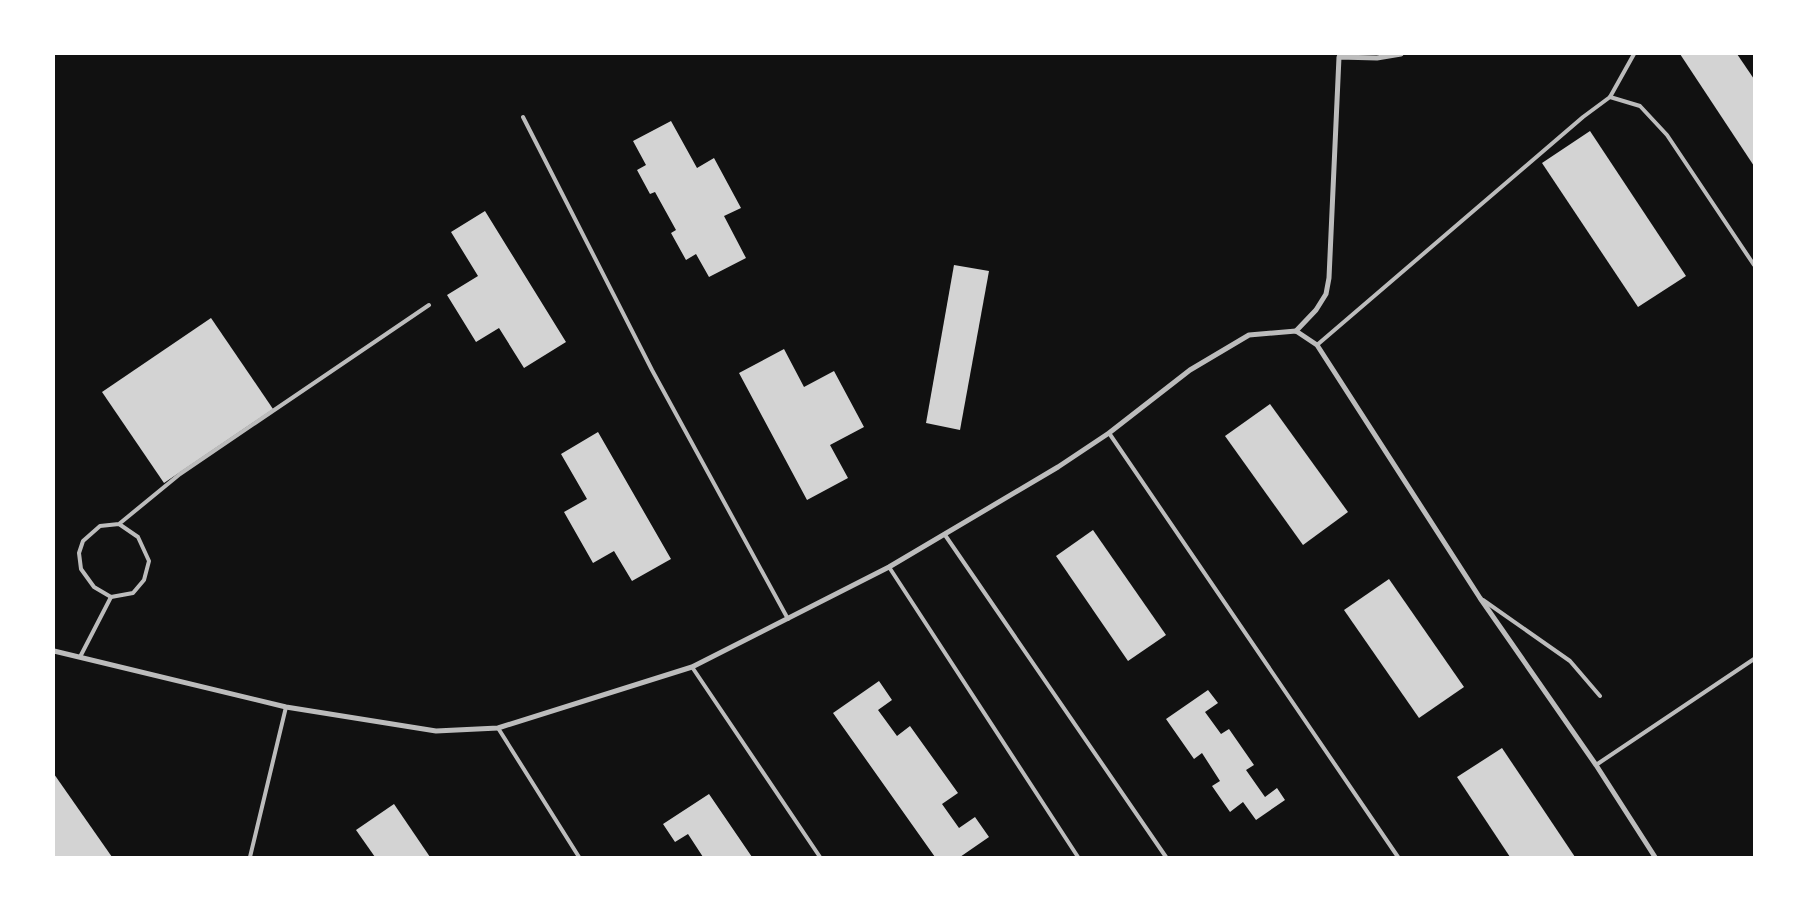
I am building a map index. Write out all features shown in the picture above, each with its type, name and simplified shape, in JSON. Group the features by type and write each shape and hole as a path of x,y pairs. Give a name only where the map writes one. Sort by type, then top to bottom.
{"street":[{"path":"1296,331 1316,310 1326,294 1329,278 1339,57 1377,58 1401,54"},
{"path":"54,650 286,707 436,731 498,728 692,666 788,619 889,567 1058,467 1109,432 1190,370 1249,335 1296,331 1317,345 1480,598 1596,765 1655,857"}],"lane":[{"path":"1317,345 1583,117 1610,98 1634,54"},
{"path":"1610,98 1640,106 1666,135 1754,265"},
{"path":"524,117 652,370 788,619"},
{"path":"119,524 138,537 149,561 144,580 133,593 111,597 94,587 80,569 79,553 84,541 100,526 119,524 180,474 429,305"},
{"path":"1109,432 1398,857"},
{"path":"945,535 1166,857"},
{"path":"889,567 1078,857"},
{"path":"80,657 111,597"},
{"path":"1480,598 1570,661 1600,696"},
{"path":"1596,765 1754,659"},
{"path":"692,666 820,857"},
{"path":"250,857 286,707"},
{"path":"498,728 579,857"}],"building":[{"path":"1680,54 1737,54 1754,79 1754,166"},
{"path":"671,121 697,168 714,158 741,208 724,216 746,258 709,277 696,254 686,260 671,233 676,230 655,192 650,194 637,170 646,165 633,141"},
{"path":"1590,131 1686,276 1638,307 1542,163"},
{"path":"485,211 566,342 524,368 499,328 476,342 447,295 478,276 451,232"},
{"path":"954,265 989,271 960,430 926,423"},
{"path":"211,318 273,409 164,483 102,392"},
{"path":"784,349 804,387 834,371 864,427 830,445 848,478 807,500 739,373"},
{"path":"1270,404 1348,512 1303,545 1225,436"},
{"path":"598,432 671,559 632,581 614,551 593,563 564,512 587,499 561,454"},
{"path":"1093,530 1166,635 1128,661 1056,556"},
{"path":"1389,579 1464,687 1419,718 1344,610"},
{"path":"879,681 892,700 878,710 897,736 910,726 958,793 942,804 959,828 975,817 989,837 960,857 935,857 833,713"},
{"path":"1208,690 1218,703 1205,712 1221,734 1229,729 1254,765 1246,770 1265,797 1277,788 1285,800 1256,820 1243,802 1230,812 1212,786 1220,781 1202,753 1194,759 1166,719"},
{"path":"1502,748 1575,857 1510,857 1457,777"},
{"path":"54,774 112,857 54,857"},
{"path":"709,794 752,857 703,857 688,834 675,842 663,824"},
{"path":"394,804 430,857 375,857 356,830"}]}
